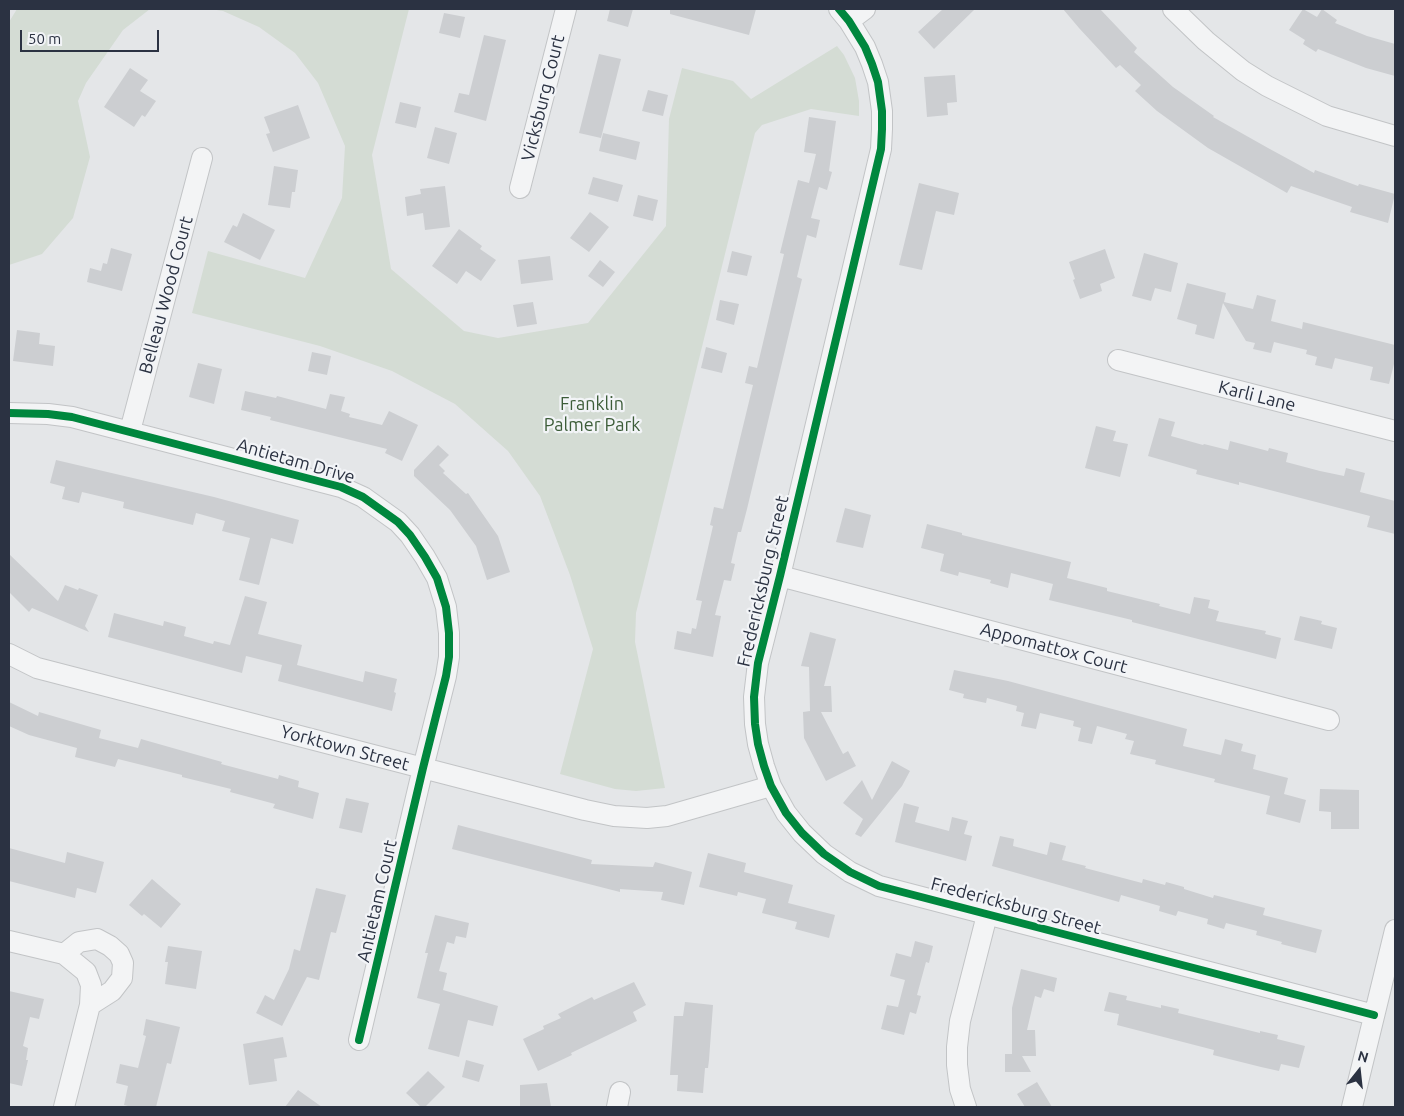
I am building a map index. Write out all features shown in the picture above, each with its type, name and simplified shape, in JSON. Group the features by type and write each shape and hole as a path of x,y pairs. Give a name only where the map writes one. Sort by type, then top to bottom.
{"street":[{"name":"Vicksburg Court","path":"520,188 566,9"},
{"path":"844,15 865,9"},
{"path":"1173,9 1206,42 1243,71 1267,86 1327,116 1395,136"},
{"name":"Fredericksburg Street","path":"844,15 865,47 878,82 882,111 880,149 758,663 754,697 755,724 758,744 771,786 786,813 802,833 824,854 850,872 879,886 1374,1015"},
{"name":"Belleau Wood Court","path":"130,431 202,158"},
{"name":"Karli Lane","path":"1118,360 1395,431"},
{"name":"Antietam Drive","path":"9,413 72,417 341,486 379,507 398,522 410,535 437,578 446,608 449,633 449,657 446,676 423,768"},
{"name":"Appomattox Court","path":"780,576 1329,720"},
{"name":"Yorktown Street","path":"9,654 37,668 584,810 614,816 647,818 667,816 771,786"},
{"name":"Antietam Court","path":"360,1040 423,768"},
{"path":"966,1107 960,1089 957,1065 958,1038 960,1020 987,914"},
{"path":"1352,1107 1395,930"},
{"path":"64,954 79,942 97,939 110,946 119,954 124,964 122,978 112,991 90,1004"},
{"path":"9,941 64,954 86,972 91,985 90,1004 64,1107"}],"green space":[{"path":"17,9 150,9 123,30 86,83 78,101 90,157 73,218 42,254 9,265 9,22"},
{"name":"Franklin Palmer Park","path":"210,9 409,9 372,155 391,269 464,331 498,338 588,323 666,226 669,119 682,68 733,81 751,99 837,46 844,55 855,78 859,101 859,116 811,109 762,125 755,133 636,613 635,642 665,788 636,791 615,789 560,774 593,649 570,575 540,496 508,451 455,404 392,371 320,346 192,313 208,251 305,278 342,198 345,146 318,83 295,53 259,27 223,11"}],"building":[{"path":"610,9 633,9 628,27 607,21"},
{"path":"670,9 756,9 749,35 670,14"},
{"path":"943,9 975,9 934,49 918,32"},
{"path":"1063,9 1100,9 1137,48 1134,52 1173,87 1213,117 1268,148 1314,173 1315,170 1358,186 1359,184 1395,194 1388,223 1350,212 1352,207 1291,186 1287,193 1208,148 1157,111 1135,91 1141,85 1120,65 1116,68"},
{"path":"1303,9 1317,17 1322,9 1337,20 1335,23 1367,36 1395,44 1395,76 1366,68 1318,49 1316,52 1303,44 1305,40 1289,30"},
{"path":"444,13 465,17 460,38 439,33"},
{"path":"484,35 506,40 486,121 454,112 459,93 469,95"},
{"path":"599,54 621,59 601,138 579,133"},
{"path":"130,68 148,80 140,91 156,101 145,117 142,115 134,127 104,107"},
{"path":"955,75 957,102 947,103 948,115 927,117 924,77"},
{"path":"648,90 668,95 663,116 642,111"},
{"path":"400,102 421,107 416,128 395,123"},
{"path":"298,105 310,138 273,152 266,134 270,133 264,117"},
{"path":"809,117 836,121 829,171 832,172 827,190 819,187 811,218 820,220 816,238 807,235 797,277 802,279 747,509 741,532 738,532 731,563 735,564 731,581 724,580 715,615 721,616 713,657 674,649 677,631 691,634 692,628 696,629 702,601 696,600 713,526 710,525 714,507 723,509 753,385 745,383 749,366 757,368 784,254 780,253 798,180 809,183 816,154 804,152"},
{"path":"435,127 457,133 449,164 427,158"},
{"path":"603,133 640,142 636,160 599,151"},
{"path":"274,166 298,170 295,192 292,192 290,208 268,205"},
{"path":"593,177 623,185 618,202 588,194"},
{"path":"919,183 959,193 954,215 936,211 922,270 899,265"},
{"path":"445,186 450,227 425,230 423,213 407,216 405,197 421,194 420,189"},
{"path":"638,195 658,200 653,221 633,216"},
{"path":"590,212 609,227 589,252 570,238"},
{"path":"243,213 275,230 260,260 224,242 233,225 237,227"},
{"path":"459,229 482,246 480,249 496,260 481,281 466,271 457,284 432,266"},
{"path":"111,248 132,254 122,291 87,282 90,268 101,271 103,263 107,264"},
{"path":"1105,249 1115,278 1100,284 1102,291 1080,299 1069,262"},
{"path":"732,251 752,256 747,276 727,272"},
{"path":"1144,253 1178,263 1171,292 1155,288 1151,301 1132,296"},
{"path":"550,256 553,280 521,284 518,260"},
{"path":"600,260 615,272 603,287 588,276"},
{"path":"1187,283 1226,293 1224,302 1253,309 1257,295 1276,300 1271,321 1302,329 1303,322 1395,345 1395,360 1389,384 1370,380 1373,367 1335,358 1332,369 1315,365 1317,357 1306,354 1307,350 1274,342 1271,353 1253,349 1255,343 1246,341 1223,303 1214,339 1195,334 1197,325 1177,319"},
{"path":"720,300 739,304 734,325 716,320"},
{"path":"533,302 537,324 517,327 513,305"},
{"path":"17,330 40,333 39,344 55,346 53,366 13,361"},
{"path":"706,347 727,353 722,373 701,368"},
{"path":"312,352 331,356 327,375 308,371"},
{"path":"198,363 222,369 214,404 189,397"},
{"path":"245,391 276,398 277,396 326,409 330,394 345,397 341,411 350,414 349,417 382,425 389,411 418,425 402,461 385,453 387,449 270,420 271,417 241,410"},
{"path":"1159,418 1175,422 1171,436 1203,445 1228,450 1230,441 1268,451 1269,448 1288,453 1286,462 1320,471 1344,476 1346,468 1365,473 1360,492 1395,501 1395,534 1367,527 1370,516 1239,482 1239,485 1196,474 1197,470 1148,456"},
{"path":"1096,426 1116,431 1113,441 1128,444 1120,477 1085,468"},
{"path":"438,445 449,455 439,465 445,471 443,473 466,494 468,493 498,536 510,572 487,580 476,546 450,510 414,476 414,470"},
{"path":"56,460 214,497 299,520 293,544 271,538 259,585 239,580 250,538 222,531 225,521 196,513 193,525 123,508 124,502 82,492 79,503 62,499 65,487 50,483"},
{"path":"845,508 871,515 863,548 836,542"},
{"path":"927,524 962,533 962,535 1071,562 1067,578 1107,588 1107,591 1160,604 1159,606 1190,614 1194,597 1210,600 1208,608 1219,611 1216,621 1266,631 1265,634 1281,638 1276,659 1132,622 1132,620 1049,600 1053,584 1011,573 1008,588 990,583 991,580 959,572 958,576 940,571 944,554 921,548"},
{"path":"9,554 58,601 65,585 98,595 85,626 89,632 32,608 29,612 9,592"},
{"path":"245,596 267,602 258,634 302,645 297,665 363,682 365,671 397,679 392,711 278,681 282,665 246,656 242,673 108,637 114,613 163,626 164,621 186,627 184,636 213,644 214,641 230,645"},
{"path":"1300,616 1322,621 1321,624 1337,628 1332,649 1294,640"},
{"path":"810,632 836,639 824,686 831,686 832,712 821,712 843,754 848,751 856,766 826,781 804,738 803,712 810,711 809,667 801,666"},
{"path":"954,670 1008,681 1187,729 1183,746 1221,755 1225,739 1243,744 1241,751 1256,755 1253,769 1288,778 1284,794 1306,800 1300,823 1266,814 1270,796 1214,782 1215,779 1155,764 1156,760 1130,754 1134,741 1125,739 1127,734 1097,726 1092,744 1078,741 1081,728 1073,726 1074,721 1040,713 1036,729 1021,726 1024,713 1016,711 1017,706 987,698 986,703 963,698 964,694 949,690"},
{"path":"9,702 38,716 39,712 101,730 99,738 138,748 141,739 222,762 221,764 278,779 279,775 299,781 298,787 319,793 313,819 273,808 275,804 230,792 231,789 182,777 182,775 118,759 115,767 75,757 77,748 29,735 9,726"},
{"path":"892,761 910,771 902,786 861,837 855,834 863,819 843,803 862,780 872,800"},
{"path":"1320,789 1359,790 1359,829 1331,829 1331,812 1319,811"},
{"path":"346,798 369,803 362,833 339,828"},
{"path":"904,803 919,807 915,822 949,831 952,817 968,821 964,834 972,836 966,861 895,842"},
{"path":"458,825 592,860 591,864 653,867 655,862 692,872 684,905 661,900 663,892 620,889 620,892 452,849"},
{"path":"1000,836 1014,839 1013,846 1047,855 1050,842 1066,846 1062,860 1086,866 1085,868 1142,883 1143,879 1165,885 1166,882 1213,898 1214,895 1265,908 1263,915 1322,930 1316,953 1256,935 1257,931 1226,923 1224,929 1207,924 1208,919 1178,911 1176,916 1159,911 1160,906 1121,895 1119,902 992,866"},
{"path":"9,848 65,863 67,852 104,862 96,893 77,888 75,898 9,881"},
{"path":"708,853 746,863 744,872 793,885 788,903 835,915 829,938 795,929 797,922 762,913 766,899 738,892 737,896 699,887"},
{"path":"152,879 181,904 161,928 129,905"},
{"path":"316,888 346,895 336,933 331,932 319,980 307,977 282,1026 256,1013 265,995 274,1000 289,969 294,949 300,951"},
{"path":"435,915 469,923 466,938 456,936 454,944 447,942 439,971 447,973 443,990 498,1006 493,1026 468,1020 459,1057 428,1049 440,1004 417,998 428,953 425,953"},
{"path":"915,941 933,946 929,963 926,962 917,995 921,996 916,1014 910,1012 904,1035 881,1029 887,1005 898,1007 905,980 890,976 896,953 911,957"},
{"path":"168,946 202,951 196,989 165,984 168,962 165,962"},
{"path":"1021,969 1057,978 1054,992 1044,989 1041,998 1035,996 1027,1030 1035,1030 1036,1056 1022,1056 1031,1072 1005,1072 1005,1054 1012,1054 1012,1008"},
{"path":"634,982 646,1005 633,1012 637,1021 538,1071 523,1039 544,1029 543,1026 561,1018 558,1014 592,997 594,1000"},
{"path":"9,991 44,999 39,1019 30,1017 23,1046 28,1048 26,1060 28,1060 22,1086 9,1083"},
{"path":"1109,992 1127,996 1126,1000 1161,1008 1161,1005 1179,1009 1178,1013 1260,1033 1260,1031 1278,1035 1277,1039 1305,1046 1299,1068 1281,1064 1279,1071 1261,1067 1213,1055 1214,1050 1117,1025 1119,1014 1104,1011"},
{"path":"685,1002 713,1005 709,1060 708,1068 705,1068 703,1093 677,1091 678,1075 670,1075 674,1016 683,1016"},
{"path":"146,1019 180,1027 171,1064 167,1063 156,1107 132,1107 124,1105 128,1086 116,1083 120,1064 138,1068 146,1036 143,1035"},
{"path":"283,1037 287,1057 274,1059 277,1081 249,1085 243,1044"},
{"path":"466,1060 484,1065 479,1082 462,1077"},
{"path":"428,1071 445,1087 425,1107 421,1107 406,1093"},
{"path":"1037,1082 1052,1107 1025,1107 1017,1094"},
{"path":"547,1083 551,1107 520,1107 520,1085"},
{"path":"298,1090 322,1107 285,1107"}],"cycle path":[{"path":"839,9 865,47 878,82 882,111 881,149 758,663 754,697 755,724 758,744 771,786 786,813 802,833 824,854 850,872 879,886 1374,1015"},
{"path":"9,413 72,417 341,487 363,497 398,522 410,535 437,578 446,607 449,633 449,657 446,676 359,1040"}]}
